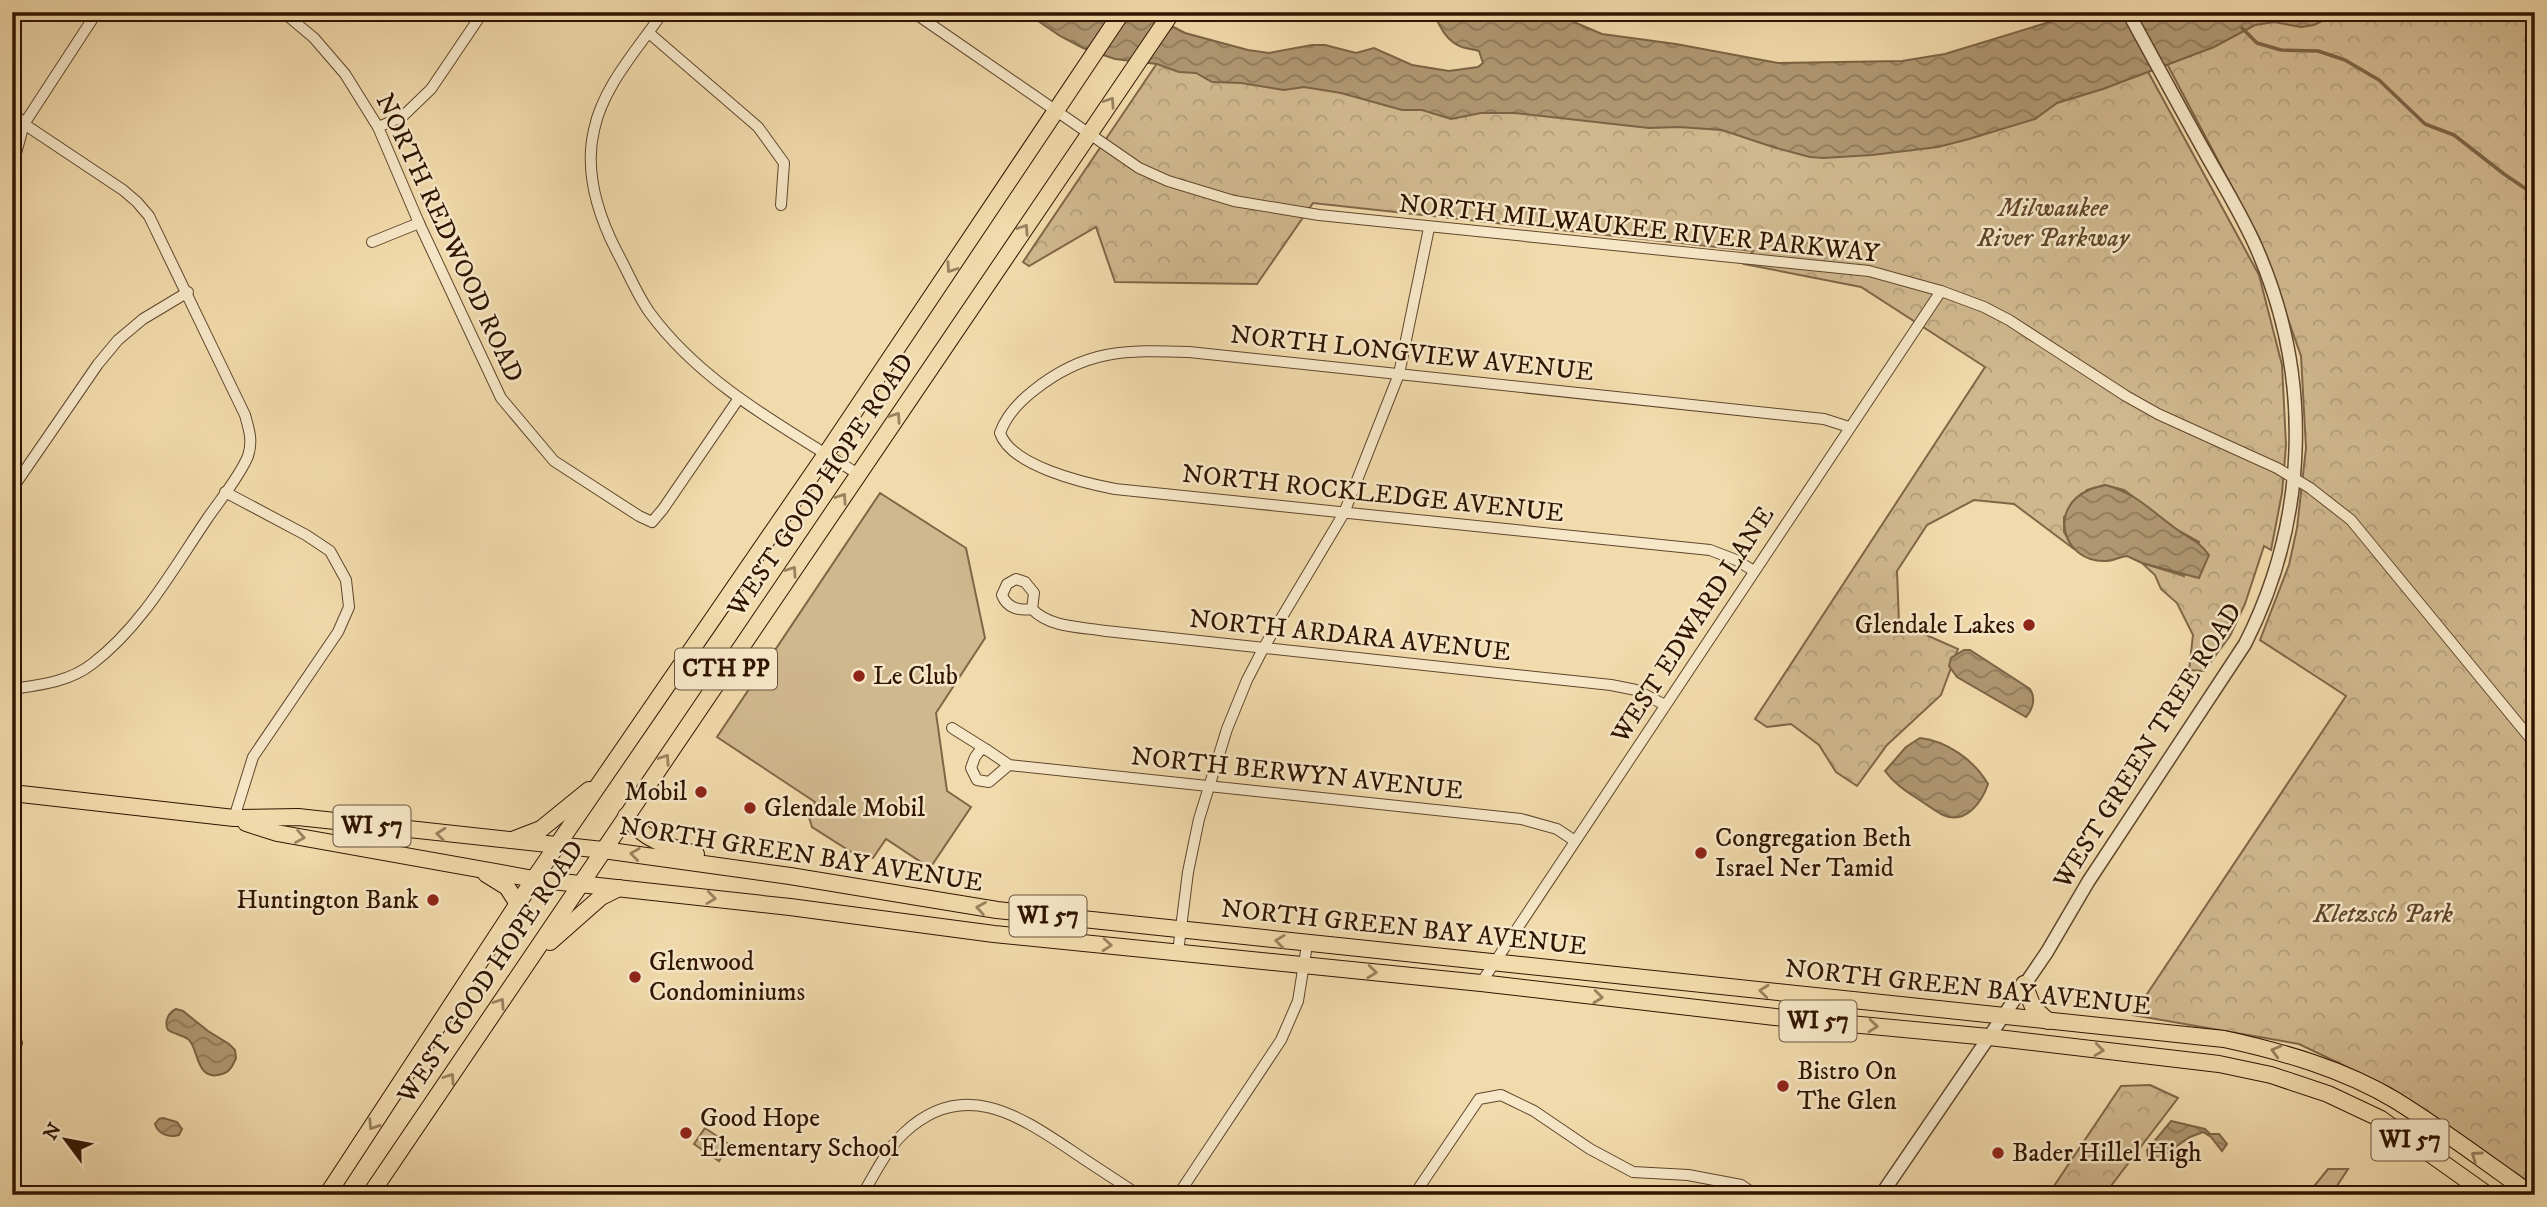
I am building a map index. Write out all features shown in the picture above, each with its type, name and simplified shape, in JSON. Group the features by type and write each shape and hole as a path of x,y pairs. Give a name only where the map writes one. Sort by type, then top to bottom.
{"main road":[{"name":"WEST GOOD HOPE ROAD","path":"327,1195 534,879 826,454 1122,12"},
{"name":"WEST GOOD HOPE ROAD","path":"370,1195 1172,12"},
{"path":"509,841 541,829 603,779"},
{"name":"NORTH GREEN BAY AVENUE","path":"12,793 234,818 298,817 603,850 759,871 997,910 1307,945 1494,962 2224,1039 2279,1051 2334,1071 2395,1100 2532,1195"},
{"path":"626,816 634,827 653,840 759,871"},
{"name":"NORTH GREEN BAY AVENUE","path":"234,818 277,833 534,879 994,934 1480,983 1775,1017 1989,1037 2219,1064 2271,1075 2328,1094 2381,1119 2488,1195"},
{"path":"475,868 507,887 518,904"},
{"path":"528,962 601,897 619,888"},
{"path":"2024,984 2033,1007 2048,1021"}],"street":[{"path":"12,168 24,124 97,12"},
{"name":"NORTH REDWOOD ROAD","path":"283,12 314,38 345,74 378,127 419,223 501,398 554,461 652,522 739,398"},
{"path":"378,127 402,117 430,89 483,12"},
{"path":"663,12 611,86 594,130 590,176 604,228 649,312 688,356 739,398 858,474"},
{"name":"NORTH MILWAUKEE RIVER PARKWAY","path":"913,12 1139,167 1203,193 1272,209 1429,228 1869,271 1941,290 1984,307 2158,414 2294,477 2351,520 2535,744"},
{"name":"WEST GREEN TREE ROAD","path":"1881,1195 1989,1037 2088,881 2245,644 2265,602 2279,562 2290,512 2297,436 2291,374 2275,296 2242,218 2128,12"},
{"path":"649,33 758,127 784,163 780,205"},
{"path":"12,111 24,124 137,202 149,216 188,292 245,415 252,437 248,457 146,608 121,639 90,666 53,684 12,689"},
{"path":"372,243 419,223"},
{"path":"1178,952 1188,872 1208,786 1247,680 1344,513 1399,374 1429,228"},
{"name":"WEST EDWARD LANE","path":"1480,983 1941,290"},
{"path":"12,489 98,364 118,340 143,318 188,292"},
{"name":"NORTH LONGVIEW AVENUE","path":"1000,433 1019,403 1043,383 1082,360 1130,352 1189,352 1824,419 1849,427"},
{"name":"NORTH ROCKLEDGE AVENUE","path":"1000,433 1004,443 1037,465 1056,474 1094,485 1710,550 1754,570"},
{"path":"225,492 306,535 330,551 346,580 349,607 338,632 253,757 234,818"},
{"name":"NORTH ARDARA AVENUE","path":"1032,609 1044,618 1079,627 1611,685 1636,690 1665,705"},
{"name":"NORTH BERWYN AVENUE","path":"952,728 1009,765 1521,819 1557,829 1575,841"},
{"path":"988,750 981,749 972,762 972,773 977,780 989,782 1009,765"},
{"path":"1178,1195 1281,1040 1298,1002 1307,945"},
{"path":"12,1033 17,1043 12,1056"},
{"path":"1414,1195 1479,1099 1501,1095 1534,1111 1590,1149 1633,1172 1688,1175 1741,1185 1756,1195"},
{"path":"862,1195 886,1155 904,1134 927,1116 958,1105 995,1107 1028,1122 1139,1195"}],"green space":[{"name":"Kletzsch Park","path":"2187,12 2535,12 2535,1186 2391,1088 2299,1044 2133,1015 2346,696 2260,640 2289,565 2297,528 2306,448 2301,356 2260,240 2147,26"},
{"name":"Milwaukee River Parkway","path":"1170,44 1398,76 2146,68 2259,275 2282,365 2286,445 2282,493 2271,550 2264,546 2245,604 2230,636 2204,671 2189,670 2193,635 2177,603 2161,589 2155,575 2142,563 2184,576 2199,542 2176,529 2124,490 2105,485 2087,490 2064,517 2064,532 2074,549 2014,504 1974,500 1927,525 1897,571 1899,623 1958,649 1941,695 1887,745 1857,786 1836,772 1819,745 1791,724 1767,727 1755,719 1985,367 1861,287 1744,264 1753,251 1313,203 1257,284 1115,282 1096,227 1029,266 1023,262"},
{"name":"Le Club","path":"880,493 966,548 985,638 936,713 947,791 971,807 930,868 886,839 873,858 856,855 812,827 808,814 815,802 717,737"},
{"path":"2150,1085 2178,1098 2104,1195 2048,1195 2121,1086"},
{"path":"705,1128 730,1145 719,1161 694,1144"},
{"path":"2328,1169 2348,1169 2331,1195 2311,1195 2311,1190"}],"water":[{"path":"1025,12 1145,12 1185,33 1248,50 1269,53 1325,45 1356,53 1374,48 1412,65 1449,71 1478,67 1483,63 1479,51 1462,47 1448,37 1433,12 1553,13 1602,34 1676,44 1778,63 1902,61 1945,54 2053,21 2073,12 2336,14 2314,25 2301,27 2274,22 2255,25 2214,47 2103,89 2057,103 2035,119 1969,139 1938,147 1823,158 1776,148 1722,130 1649,128 1515,113 1481,113 1451,119 1422,110 1402,110 1341,93 1304,87 1284,90 1241,83 1212,82 1196,73 1179,72 1157,64 1115,59 1083,48"},
{"path":"2105,485 2134,497 2201,546 2209,555 2199,578 2142,563 2127,556 2105,561 2090,559 2079,553 2070,543 2066,532 2068,508 2076,498"},
{"path":"1964,650 1970,650 2030,689 2033,703 2026,717 1957,677 1949,666 1951,658"},
{"path":"1920,738 1940,743 1959,753 1975,767 1988,784 1982,798 1966,814 1951,817 1941,814 1903,789 1885,771 1906,747"},
{"path":"176,1009 183,1011 235,1050 236,1058 227,1072 213,1075 207,1073 199,1063 192,1043 168,1030 168,1018"},
{"path":"163,1118 177,1122 182,1129 179,1135 161,1133 155,1124"},
{"path":"2171,1121 2205,1129 2210,1134 2219,1134 2227,1144 2222,1151 2211,1137 2203,1132 2190,1137 2158,1159 2148,1157 2147,1150"}],"waterway":[{"path":"2242,28 2257,43 2281,50 2318,51 2345,60 2379,80 2425,124 2454,135 2504,174 2529,191 2535,192"}],"place":[{"name":"Glendale Lakes","path":"2029,625"},
{"name":"Le Club","path":"859,676"},
{"name":"Mobil","path":"701,792"},
{"name":"Glendale Mobil","path":"750,808"},
{"name":"Congregation Beth Israel Ner Tamid","path":"1701,853"},
{"name":"Huntington Bank","path":"433,900"},
{"name":"Glenwood Condominiums","path":"635,977"},
{"name":"Bistro On The Glen","path":"1783,1086"},
{"name":"Good Hope Elementary School","path":"686,1133"},
{"name":"Bader Hillel High","path":"1998,1153"}]}
